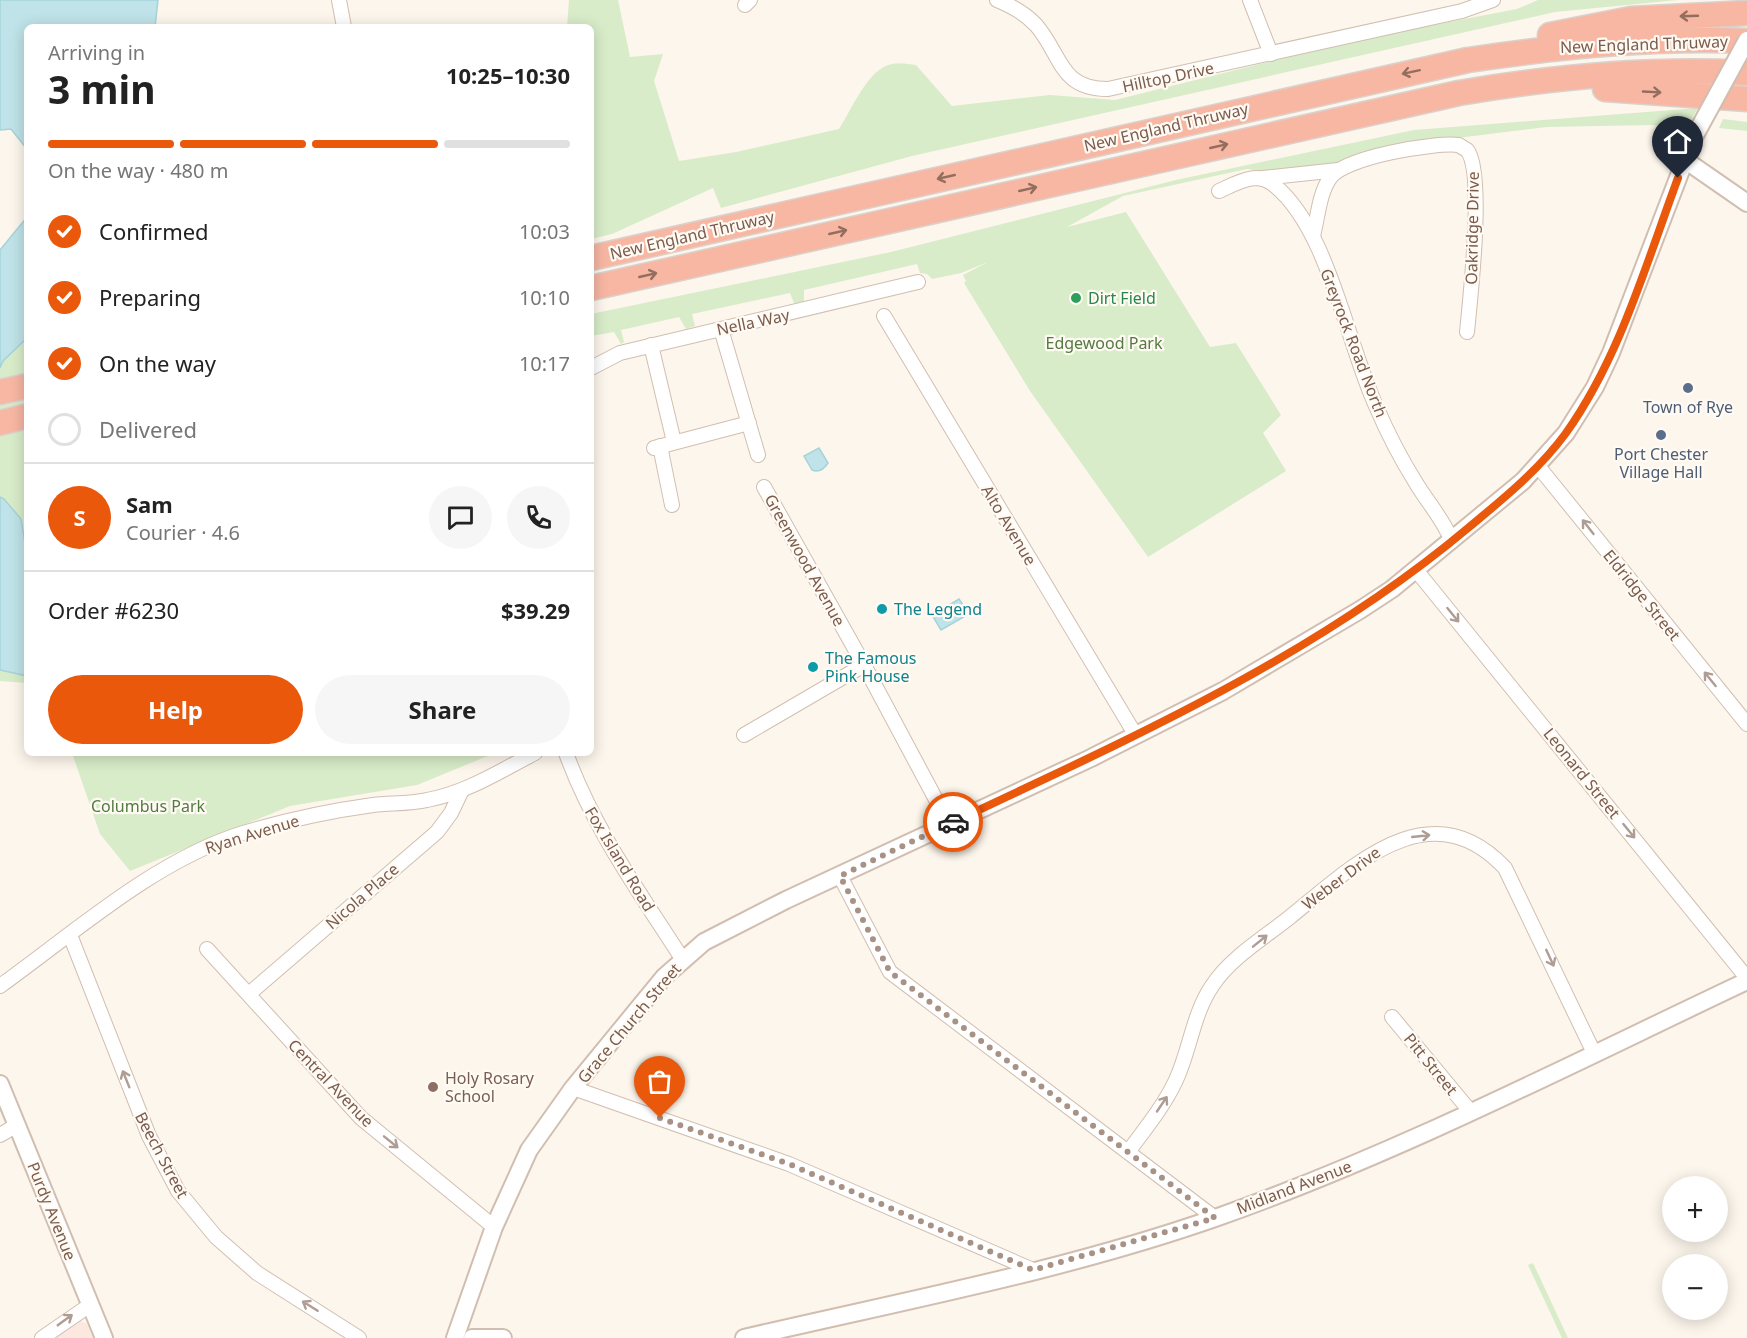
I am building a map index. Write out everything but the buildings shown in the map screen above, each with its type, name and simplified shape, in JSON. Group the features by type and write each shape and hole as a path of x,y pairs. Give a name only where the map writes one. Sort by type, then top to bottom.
{"highway":[{"path":"1468,60 1589,26 1652,18 1747,13"},
{"name":"New England Thruway","path":"594,257 1468,60 1590,44 1702,39 1747,40"},
{"name":"New England Thruway","path":"594,287 1397,105 1510,84 1669,72 1747,73"},
{"path":"1510,84 1747,99"},
{"path":"0,392 24,387"},
{"path":"0,423 24,418"}],"street":[{"path":"339,0 343,24"},
{"name":"Hilltop Drive","path":"997,0 1027,16 1038,27 1074,82 1094,89 1122,88 1462,11 1493,0"},
{"path":"1250,0 1271,54"},
{"name":"Grace Church Street","path":"455,1338 494,1227 529,1150 573,1088 664,977 704,942 1091,758 1268,666 1360,610 1416,570 1523,482 1566,433 1595,387 1611,353 1693,139 1747,40"},
{"name":"Oakridge Drive","path":"1219,191 1250,178 1338,170 1354,161 1406,151 1452,144 1467,150 1472,162 1475,186 1473,271 1467,332"},
{"path":"1685,160 1747,203"},
{"path":"1313,236 1324,190 1338,170"},
{"name":"Greyrock Road North","path":"1261,178 1273,183 1296,205 1313,236 1376,406 1416,484 1444,522 1452,541"},
{"name":"Nella Way","path":"594,366 620,352 918,282"},
{"name":"Alto Avenue","path":"884,316 1135,734"},
{"path":"721,329 758,455"},
{"path":"651,345 674,442"},
{"path":"672,506 657,447 749,423"},
{"name":"Eldridge Street","path":"1538,466 1747,724"},
{"name":"Greenwood Avenue","path":"764,487 864,665 949,824"},
{"name":"Leonard Street","path":"1416,570 1747,980"},
{"path":"744,735 864,665"},
{"name":"Ryan Avenue","path":"0,986 153,875 207,846 275,824 321,814 373,805 427,800 462,790 529,756"},
{"name":"Fox Island Road","path":"567,756 579,789 602,834 683,960"},
{"name":"Nicola Place","path":"250,993 437,832 451,813 462,790"},
{"name":"Weber Drive","path":"1128,1152 1177,1079 1203,1002 1221,974 1362,859 1401,839 1434,835 1464,839 1495,856 1505,868 1594,1053"},
{"path":"840,876 890,972 1215,1218"},
{"name":"Beech Street","path":"70,935 149,1136 178,1191 216,1237 257,1273 359,1338"},
{"name":"Central Avenue","path":"207,949 250,993 338,1095 361,1118 494,1227"},
{"name":"Midland Avenue","path":"744,1338 1033,1270 1215,1218 1308,1183 1470,1111 1747,980"},
{"name":"Pitt Street","path":"1392,1017 1470,1111"},
{"name":"Purdy Avenue","path":"0,1084 104,1338"},
{"path":"573,1088 789,1164 1033,1270"},
{"path":"0,1135 17,1125"},
{"path":"42,1338 90,1305"},
{"path":"472,1338 503,1338"}],"shaded area":[{"path":"78,1319 87,1324 93,1338 52,1338"}],"green space":[{"path":"569,0 618,0 630,57 663,54 654,81 679,161 736,152 839,129 875,73 892,64 916,65 952,106 1050,95 1115,100 1360,39 1517,9 1538,0 1678,0 1555,12 912,156 721,208 713,188 612,234 594,238 594,24 567,24"},
{"name":"Edgewood Park","path":"1698,108 1686,129 1653,125 1547,127 1457,138 1302,170 1275,173 1247,169 1123,196 1067,227 1126,212 1210,347 1236,343 1281,415 1263,433 1286,471 1148,557 1030,391 964,283 966,281 963,275 988,262 961,273 932,279 927,274 920,273 917,264 804,290 804,302 794,303 790,293 692,314 695,326 686,329 679,317 621,330 624,342 621,344 614,332 594,335 594,313 891,252 1176,180 1414,130"},
{"path":"1723,119 1747,122 1747,131 1719,128"},
{"path":"24,341 24,537 21,519 0,497 0,368 3,361"},
{"path":"0,670 24,674 24,683 0,681"},
{"name":"Columbus Park","path":"73,756 488,756 417,785 290,806 130,871 100,834"},
{"path":"1533,1263 1568,1338 1562,1338 1528,1265"}],"water":[{"path":"0,0 158,0 155,24 24,24 24,145 11,129 0,130"},
{"path":"24,221 24,341 3,361 0,368 0,250"},
{"path":"819,448 828,463 821,470 815,471 812,470 804,456"},
{"path":"0,497 21,519 24,537 24,675 0,670"},
{"path":"959,599 969,614 941,630 932,615"}],"way so far":[{"path":"660,1118 789,1164 1033,1270 1215,1218 890,972 840,876 953,822"}],"place":[{"name":"Dirt Field","path":"1076,298"},
{"name":"Town of Rye","path":"1688,388"},
{"name":"Port Chester Village Hall","path":"1661,435"},
{"name":"The Legend","path":"882,609"},
{"name":"The Famous Pink House","path":"813,667"},
{"name":"Holy Rosary School","path":"433,1087"}],"route":[{"path":"953,822 1091,758 1223,691 1276,661 1392,589 1523,482 1566,433 1595,387 1638,286 1678,178"}]}
